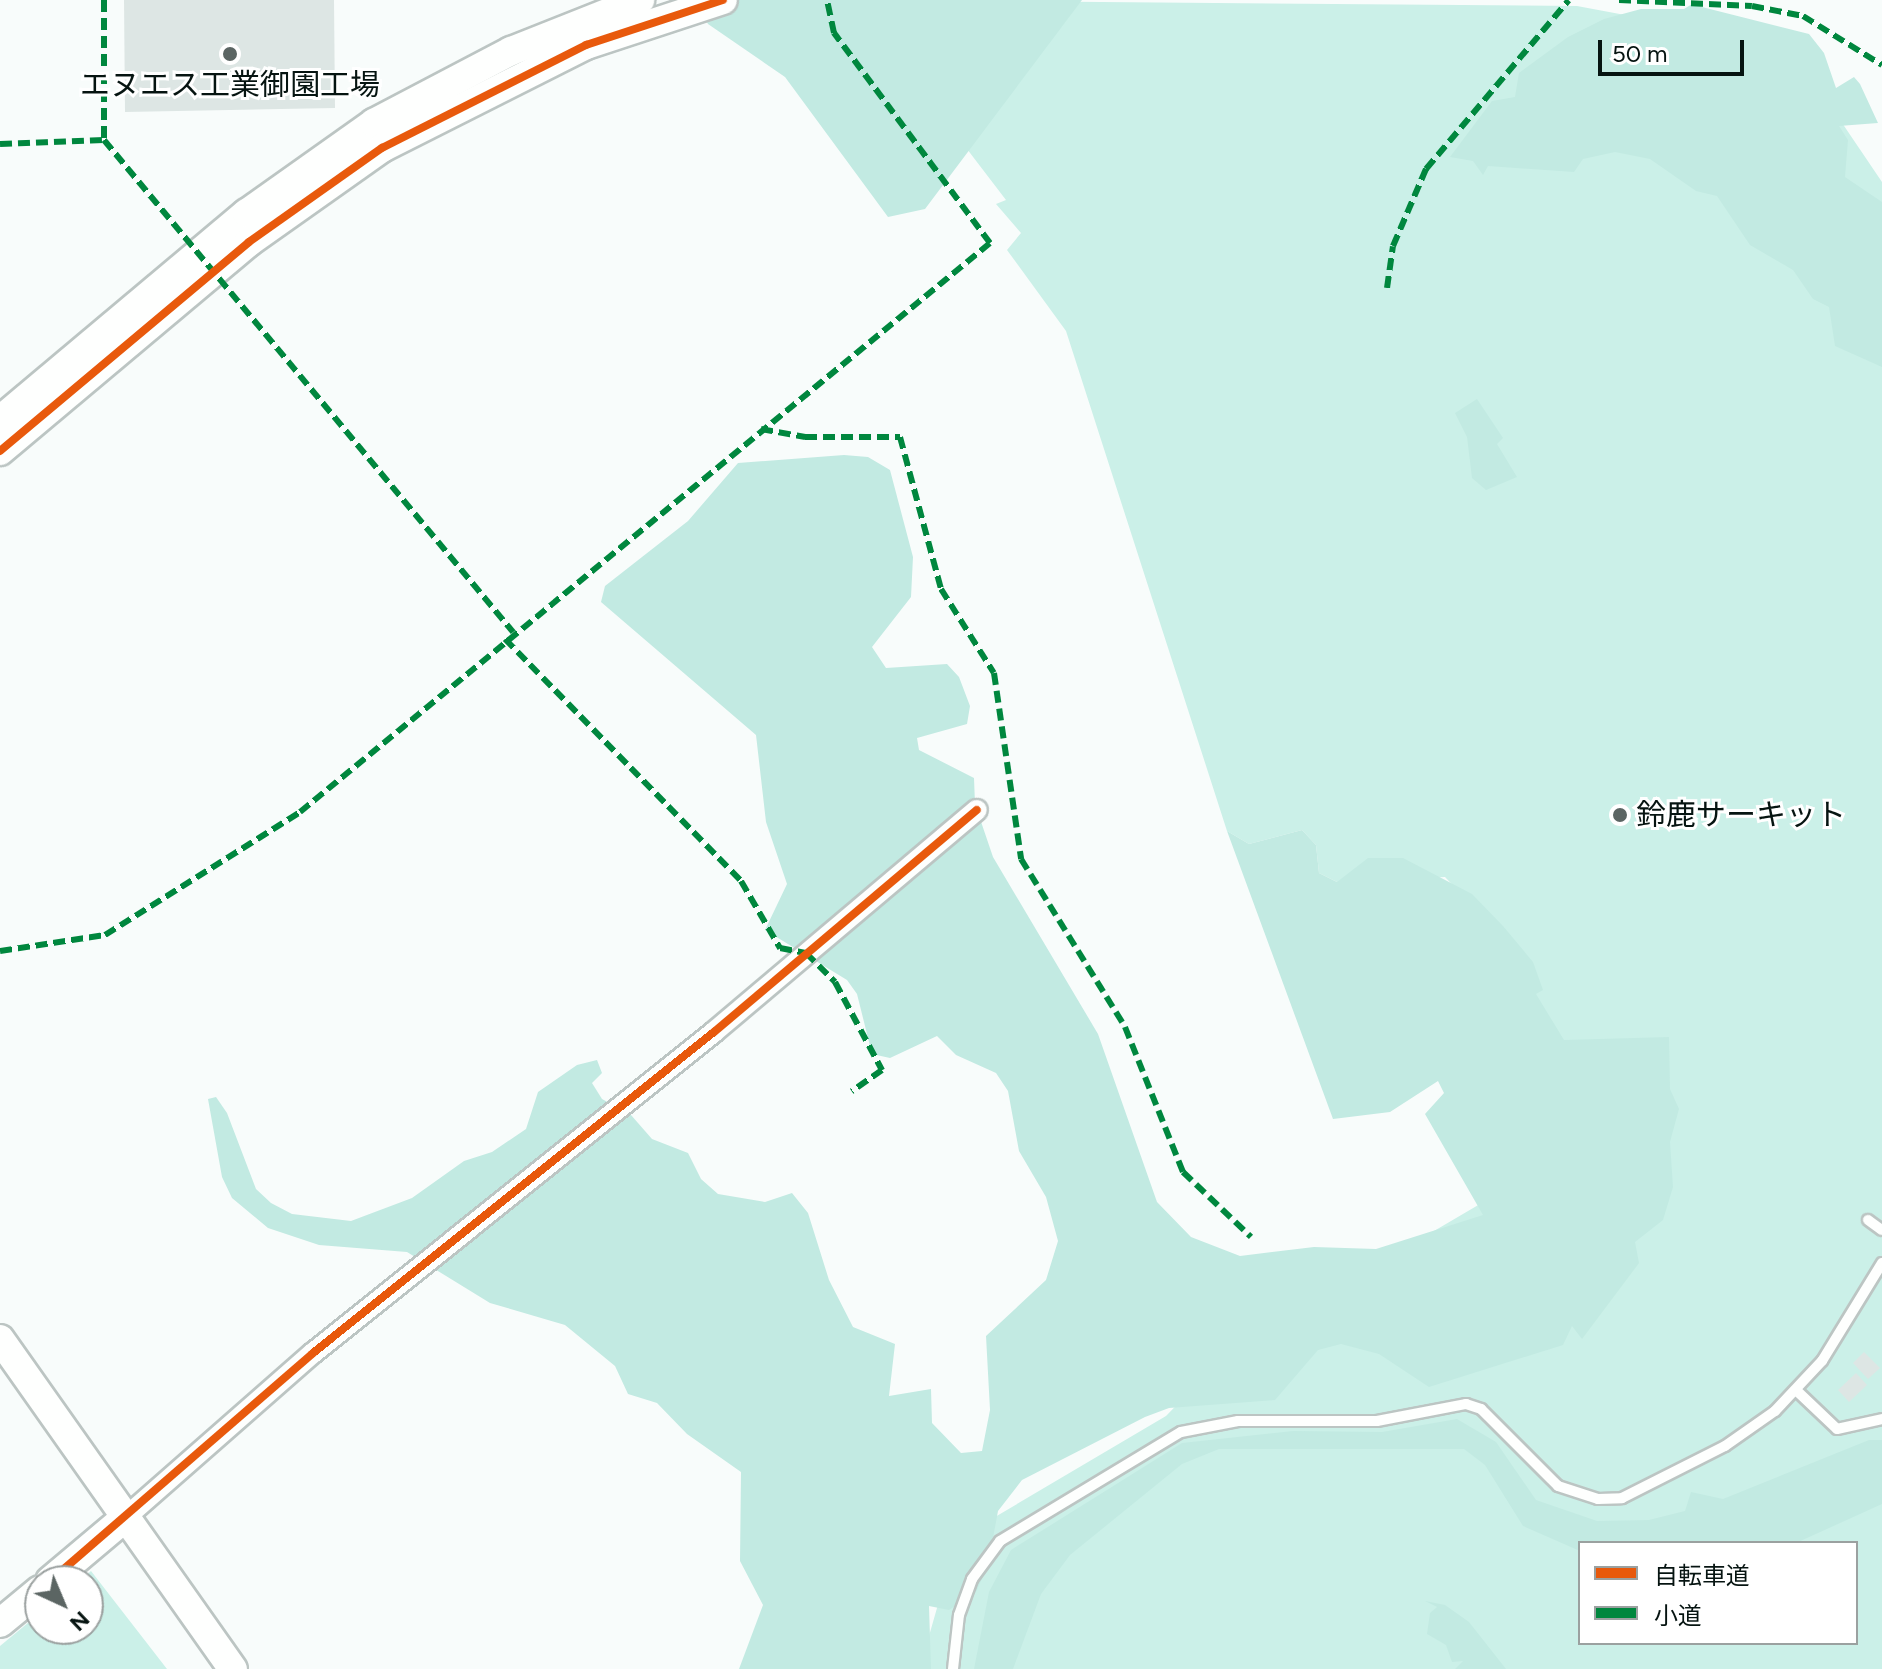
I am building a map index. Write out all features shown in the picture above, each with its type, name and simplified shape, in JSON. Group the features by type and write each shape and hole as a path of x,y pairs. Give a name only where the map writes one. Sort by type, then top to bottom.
{"street":[{"path":"0,420 247,213 374,123 511,51 640,0"},
{"path":"0,451 249,242 382,148 586,45 723,0"},
{"path":"69,1565 313,1353 714,1032 977,810"},
{"path":"0,1339 233,1669"},
{"path":"0,1623 24,1603"}],"lane":[{"path":"1868,1220 1882,1230"},
{"path":"953,1669 959,1615 972,1579 1000,1541 1181,1432 1238,1421 1377,1421 1466,1404 1486,1415 1545,1478 1610,1500 1636,1495 1725,1446 1797,1391 1882,1263"},
{"path":"1797,1391 1837,1429 1882,1419"}],"green space":[{"path":"694,0 1082,0 925,209 888,217 785,77 708,24"},
{"name":"鈴鹿サーキット","path":"865,0 1577,6 1790,46 1882,182 1882,1669 930,1669 927,1643 941,1594 978,1527 1166,1416 1228,1352 1497,1194 1499,1036 1519,955 1445,877 1337,882 1319,873 1316,845 1302,830 1249,844 1227,831 1066,331 1007,250 1021,233 996,204 1006,200 928,98"},
{"path":"1697,1 1702,7 1809,34 1824,53 1836,88 1854,77 1860,84 1878,123 1839,126 1848,140 1845,177 1882,202 1882,367 1835,346 1829,307 1813,299 1793,270 1750,245 1717,196 1696,191 1650,159 1615,152 1583,159 1574,172 1488,166 1483,175 1473,161 1450,157 1492,101 1515,97 1519,73 1568,37 1604,19 1641,9 1684,9"},
{"path":"1477,399 1503,438 1497,444 1517,477 1486,490 1472,478 1467,437 1455,413"},
{"path":"844,455 868,457 890,470 913,557 911,597 872,647 886,668 947,664 959,677 970,706 967,724 917,738 919,750 974,778 975,804 993,857 1098,1034 1157,1202 1191,1237 1240,1256 1314,1247 1376,1249 1483,1215 1425,1114 1444,1093 1438,1081 1390,1112 1333,1119 1227,831 1249,844 1302,830 1316,845 1319,873 1337,882 1368,858 1403,858 1472,894 1503,926 1533,962 1543,990 1536,994 1564,1040 1669,1037 1670,1089 1679,1109 1670,1142 1673,1187 1663,1220 1635,1242 1639,1263 1582,1339 1572,1326 1563,1345 1429,1387 1379,1354 1341,1344 1318,1350 1275,1400 1169,1408 1145,1417 1022,1480 998,1511 988,1565 976,1592 949,1610 929,1606 931,1669 739,1669 763,1605 740,1561 741,1472 687,1434 657,1403 628,1394 615,1366 565,1325 490,1303 407,1252 319,1245 268,1228 232,1198 222,1177 208,1099 216,1097 227,1113 256,1189 271,1203 292,1214 351,1221 412,1198 464,1161 492,1152 526,1129 538,1092 577,1065 597,1060 602,1073 592,1083 602,1099 631,1115 652,1139 688,1153 701,1179 718,1194 765,1202 792,1193 808,1213 829,1280 853,1327 895,1344 889,1396 931,1389 932,1423 961,1453 982,1451 990,1410 986,1336 1046,1280 1058,1241 1046,1197 1019,1151 1008,1091 996,1073 956,1055 937,1036 890,1058 872,1054 857,994 847,980 765,930 787,884 766,822 756,735 601,602 605,586 688,521 738,463"},
{"path":"1457,1419 1496,1442 1536,1500 1597,1521 1649,1520 1685,1511 1691,1492 1723,1499 1869,1440 1882,1440 1882,1504 1800,1541 1578,1541 1578,1550 1523,1526 1485,1465 1464,1449 1219,1449 1182,1464 1070,1555 1041,1594 1013,1669 974,1669 989,1592 1011,1550 1182,1443 1293,1431 1382,1432"},
{"path":"104,1588 167,1669 0,1669 0,1646 24,1626 24,1645 104,1645"},
{"path":"1425,1601 1445,1605 1469,1622 1506,1669 1455,1669 1463,1661 1452,1662 1446,1645 1427,1634 1430,1613 1437,1607"}],"building":[{"name":"エヌエス工業御園工場","path":"124,0 334,0 335,108 125,112"},
{"path":"1864,1352 1880,1368 1868,1379 1853,1363"},
{"path":"1856,1373 1867,1385 1849,1402 1838,1390"}],"marked path":[{"path":"104,0 104,140 513,632"},
{"path":"0,951 105,935 300,812 990,243 834,33 827,0"},
{"path":"1387,288 1393,246 1426,169 1569,0"},
{"path":"1619,0 1752,6 1803,16 1882,65"},
{"path":"0,144 104,140"},
{"path":"761,429 805,437 900,437 941,589 994,673 1021,859 1125,1027 1183,1172 1251,1237"},
{"path":"505,639 741,881 780,948 806,953 835,982 882,1070 852,1091"}],"cycle path":[{"path":"0,451 249,242 382,148 586,45 723,0"},
{"path":"68,1565 313,1353 714,1032 977,810"}],"place":[{"name":"エヌエス工業御園工場","path":"230,54"},
{"name":"鈴鹿サーキット","path":"1620,815"}]}
